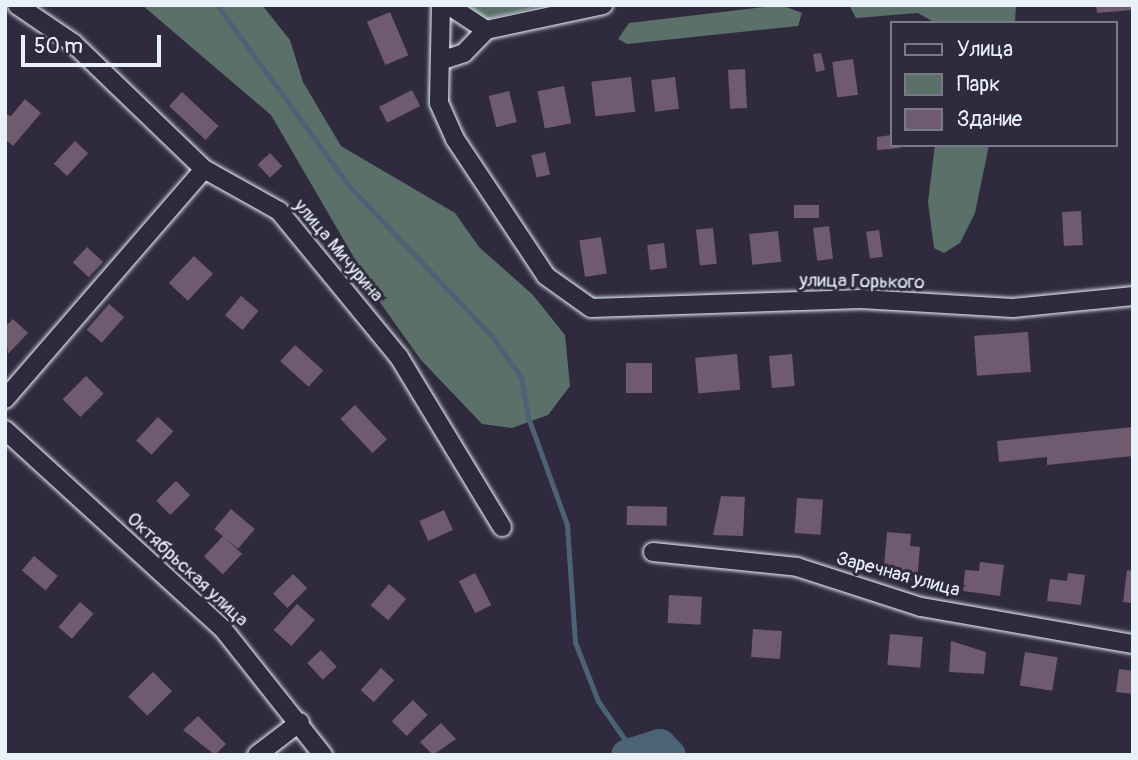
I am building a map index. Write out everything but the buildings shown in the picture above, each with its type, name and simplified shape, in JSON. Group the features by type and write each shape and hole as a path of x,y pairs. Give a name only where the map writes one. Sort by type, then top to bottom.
{"street":[{"name":"улица Мичурина","path":"17,5 73,43 204,169 279,211 399,357 502,527"},
{"path":"441,5 440,61 464,53 486,30 603,5"},
{"path":"448,5 486,30"},
{"name":"улица Горького","path":"440,61 439,103 455,139 546,276 591,307 861,299 1013,309 1133,296"},
{"path":"5,399 204,169"},
{"name":"Октябрьская улица","path":"5,430 223,629 300,722 323,755"},
{"name":"Заречная улица","path":"653,552 797,567 921,607 1133,644"},
{"path":"257,755 300,722"}],"green space":[{"path":"142,5 262,5 290,40 303,82 341,146 455,213 479,247 533,295 565,335 570,386 548,415 512,428 482,424 421,360 381,304 271,115"},
{"path":"467,5 547,5 487,19"},
{"path":"781,5 802,13 798,26 627,44 618,39 629,23"},
{"path":"849,5 1016,5 1015,21 932,21 918,13 856,18"},
{"path":"935,147 989,147 975,213 960,243 944,253 934,248 928,202"}],"waterway":[{"path":"217,5 349,186 490,334 521,377 528,417 567,525 575,642 598,701 632,750"},
{"path":"627,755 659,745 669,755"}]}
